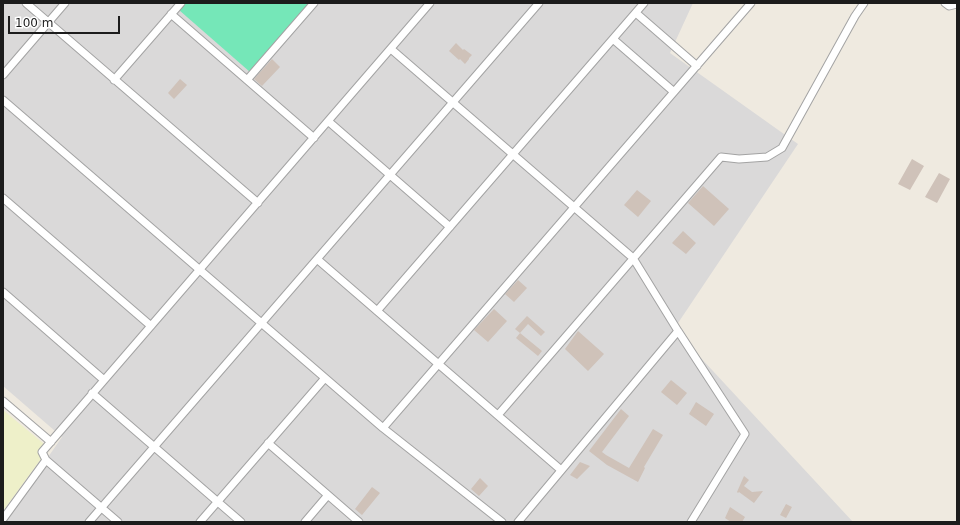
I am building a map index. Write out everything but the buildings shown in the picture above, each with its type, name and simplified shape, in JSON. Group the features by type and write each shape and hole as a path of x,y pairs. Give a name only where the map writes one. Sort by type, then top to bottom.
{"street":[{"path":"26,3 258,203"},
{"path":"3,75 65,3"},
{"path":"114,80 181,3"},
{"path":"247,80 314,3"},
{"path":"118,522 46,460 42,452 430,3"},
{"path":"89,522 539,3"},
{"path":"377,311 644,3"},
{"path":"383,428 752,3"},
{"path":"498,415 721,157 740,159 767,157 782,148 855,16 864,3"},
{"path":"945,3 949,6 957,4"},
{"path":"636,13 697,66"},
{"path":"171,14 314,138"},
{"path":"613,39 674,92"},
{"path":"391,49 633,258 678,331 745,434 692,522"},
{"path":"3,100 383,428 502,522"},
{"path":"328,121 450,227"},
{"path":"3,198 151,326"},
{"path":"317,259 561,470"},
{"path":"3,292 104,380"},
{"path":"518,522 678,331"},
{"path":"200,522 325,378"},
{"path":"92,394 241,522"},
{"path":"3,401 51,442"},
{"path":"268,443 359,522"},
{"path":"6,519 46,460"},
{"path":"305,522 328,495"}],"shaded area":[{"path":"3,3 693,3 670,53 798,144 674,329 853,522 3,522 62,437 3,386"}],"green space":[{"path":"185,3 311,3 250,72 179,10"},
{"path":"3,410 49,448 3,511"}]}
